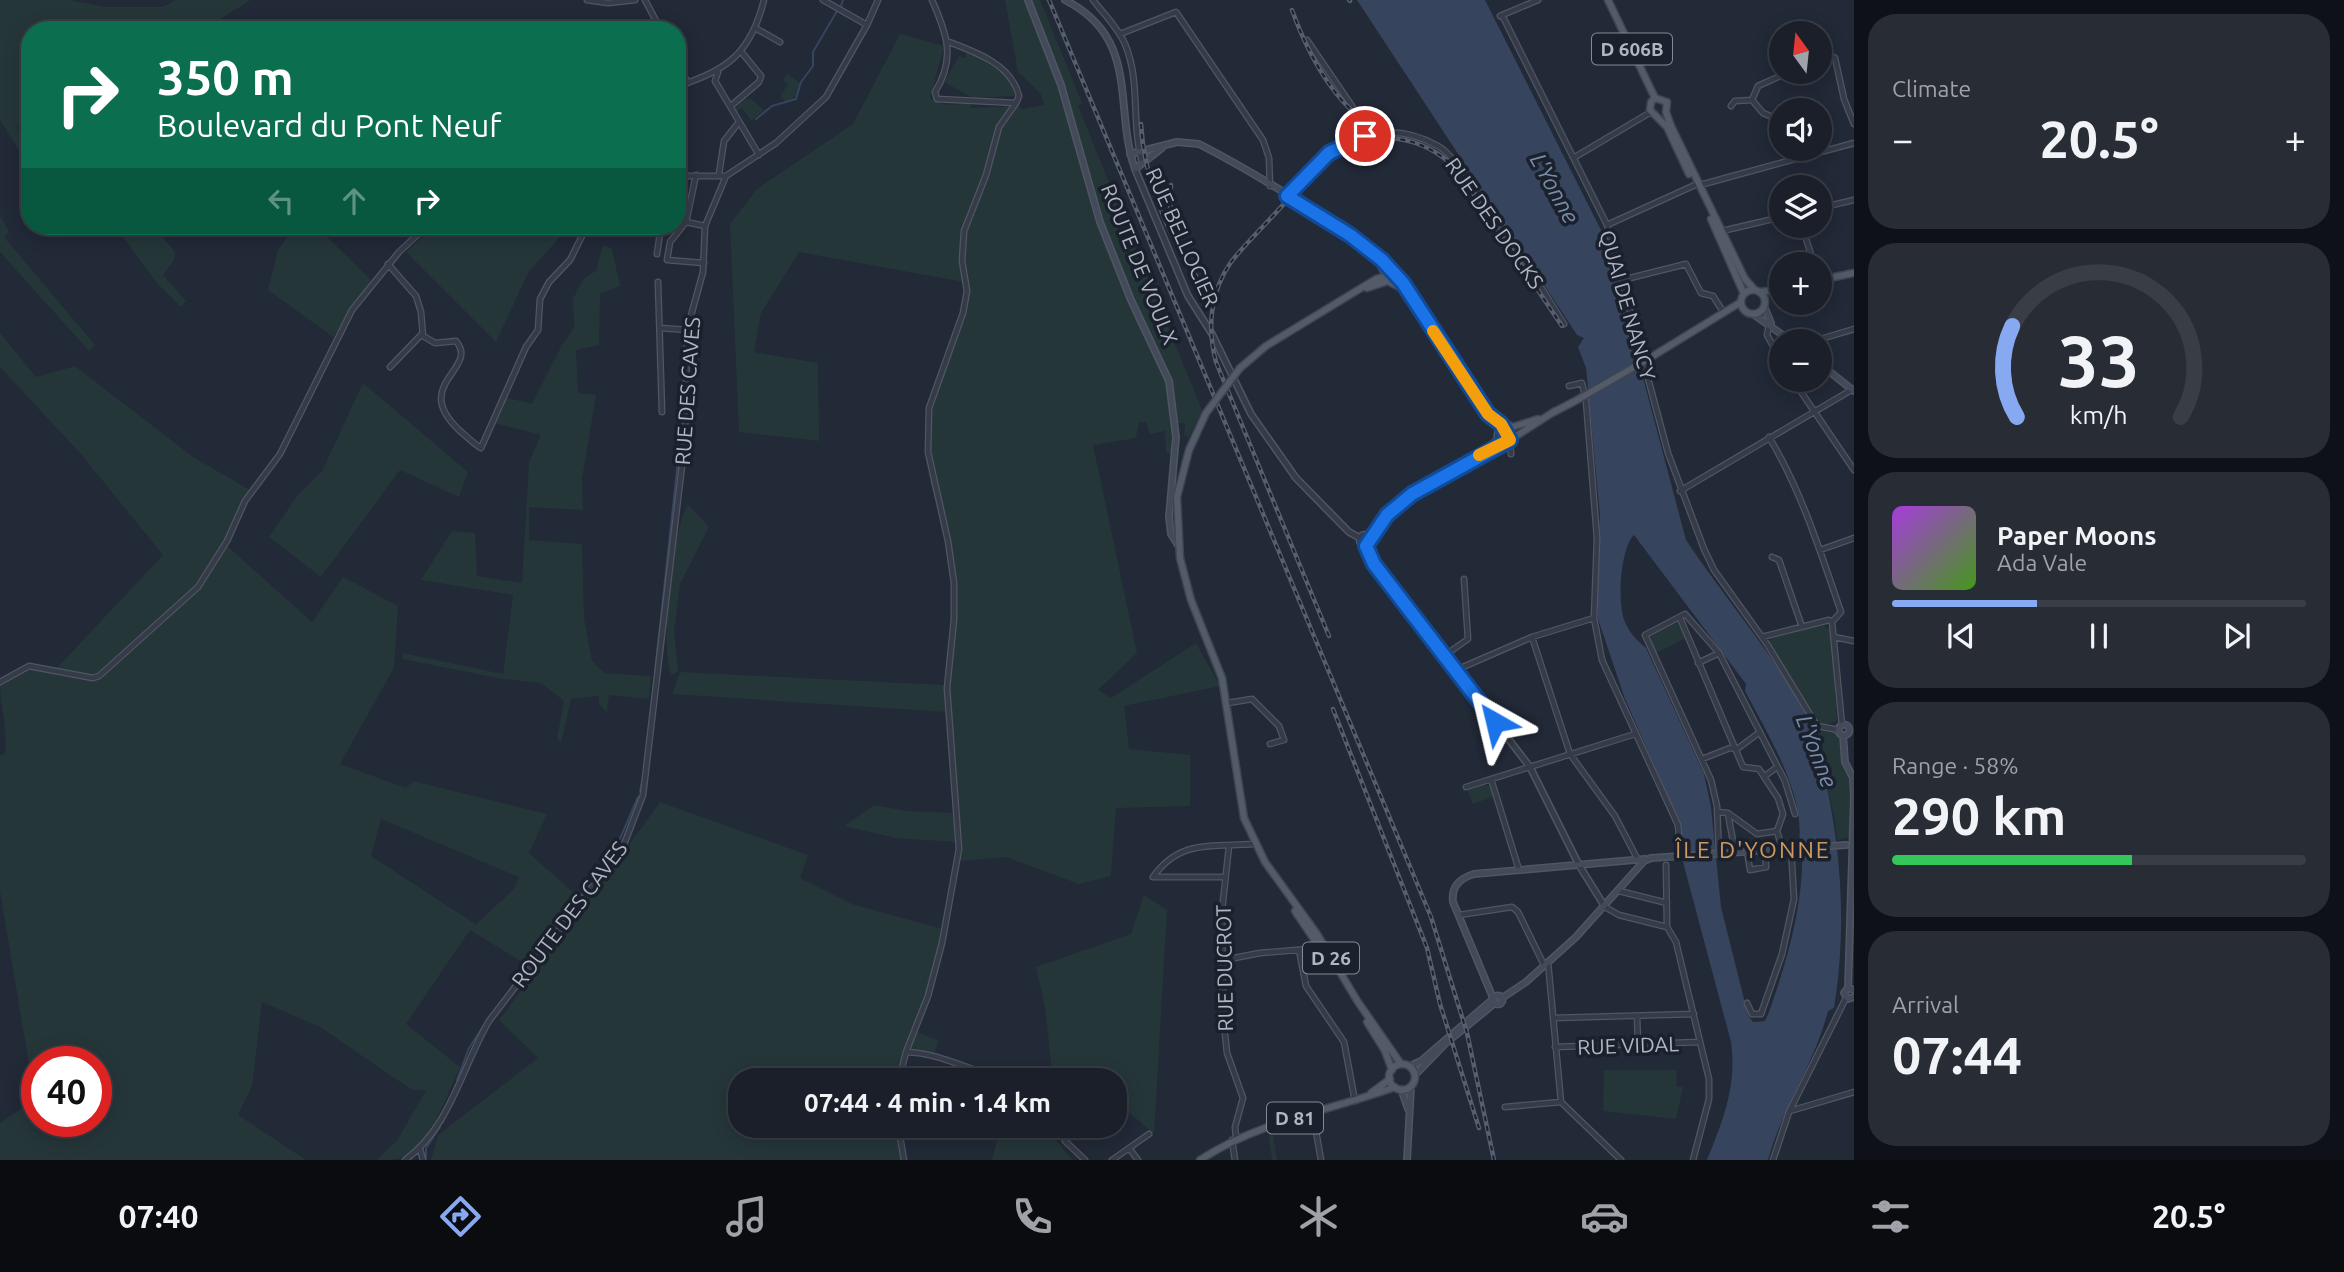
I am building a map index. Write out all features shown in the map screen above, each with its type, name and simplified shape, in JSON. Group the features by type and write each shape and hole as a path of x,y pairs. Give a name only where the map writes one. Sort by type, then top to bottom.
{"main road":[{"name":"ROUTE DE VOULX","path":"1028,0 1061,85 1100,222 1131,300 1168,377 1176,437 1169,517 1171,534 1179,547"},
{"name":"RUE BELLOCIER","path":"1065,0 1092,19 1110,43 1120,65 1130,155 1135,169"},
{"name":"D 606B","path":"1608,0 1655,98"},
{"path":"1502,436 1577,400 1711,323 1741,302 1744,294 1697,185 1666,112 1667,102 1662,98 1655,98 1650,105 1697,185 1745,279 1757,291 1765,304 1770,323 1777,329"},
{"path":"1655,114 1666,112"},
{"path":"1130,155 1182,141 1199,144 1350,235 1374,255 1389,276"},
{"path":"1135,169 1168,144"},
{"path":"1374,255 1389,276 1409,294 1502,436"},
{"path":"1376,279 1380,265"},
{"path":"1832,278 1854,273"},
{"path":"1333,306 1389,276"},
{"path":"1179,547 1177,497 1189,450 1206,412 1240,368 1266,346 1376,279 1389,276"},
{"path":"1744,294 1769,291"},
{"path":"1754,314 1769,301"},
{"path":"1741,302 1744,310"},
{"path":"1711,323 1744,310 1775,329"},
{"path":"1832,373 1853,389"},
{"path":"1502,436 1555,411"},
{"name":"D 26","path":"1179,547 1185,582 1219,665 1228,704 1240,801 1254,844 1385,1051 1391,1070"},
{"path":"1854,720 1843,729 1845,762 1852,771 1853,781 1854,845 1851,989 1844,992 1846,998 1854,997"},
{"path":"1844,845 1853,823"},
{"path":"1651,858 1636,868 1605,907 1546,964 1502,998 1501,1003 1494,1000 1452,898 1454,887 1474,874 1651,858 1718,854 1765,849 1844,845"},
{"path":"1844,845 1850,854 1853,877"},
{"path":"1635,860 1636,868"},
{"name":"D 26","path":"1282,888 1317,933 1358,1002 1401,1064"},
{"path":"1407,1160 1411,1086 1415,1076 1435,1053 1494,1000"},
{"path":"1409,1115 1407,1101 1390,1079 1391,1070 1401,1064 1410,1066 1420,1061 1494,1000"},
{"path":"1410,1066 1415,1076"},
{"name":"D 81","path":"1200,1160 1234,1139 1355,1102 1390,1079"},
{"path":"1398,1088 1411,1086"},
{"name":"D 81","path":"1363,1098 1398,1088"}],"street":[{"path":"587,0 608,3 635,0"},
{"path":"645,0 656,21"},
{"path":"686,79 688,83 720,70 743,50 757,29 764,0"},
{"path":"823,0 867,26"},
{"path":"686,176 726,176 788,134 826,97 867,26 878,0"},
{"path":"932,0 948,42 949,61 936,92 937,99 1016,103"},
{"path":"1093,0 1120,34 1134,75 1142,162"},
{"name":"QUAI DE NANCY","path":"1538,0 1501,16 1575,157 1607,225 1680,491 1714,570 1762,637 1817,726 1843,729"},
{"path":"1120,34 1176,12 1263,140 1269,158 1270,187"},
{"path":"757,29 780,42"},
{"path":"1307,40 1371,135"},
{"path":"902,1068 928,996 942,943 958,842 947,688 954,619 954,583 948,541 930,471 927,423 929,408 964,313 967,291 962,261 964,231 986,175 999,127 1019,96 1013,78 972,50 948,42"},
{"path":"732,105 759,82 761,76 743,54"},
{"path":"1832,57 1835,58 1844,99 1854,124"},
{"path":"720,70 715,81 732,105 759,155"},
{"path":"1752,100 1758,86 1769,81"},
{"path":"1731,106 1735,101 1752,100"},
{"path":"1752,100 1763,113 1769,116"},
{"path":"1575,157 1655,114"},
{"path":"719,174 724,141 729,131 739,122"},
{"name":"RUE DES DOCKS","path":"1287,196 1329,153 1371,135 1417,138 1439,146 1450,155 1564,324"},
{"path":"1832,149 1854,143"},
{"path":"1607,225 1697,185 1789,161"},
{"name":"RUE BELLOCIER","path":"1135,169 1188,296 1262,432 1308,492 1366,546"},
{"path":"696,175 686,222 705,226"},
{"name":"RUE DES CAVES","path":"664,598 685,440 687,330 704,263 705,226 726,176"},
{"path":"1832,205 1854,200"},
{"path":"1721,232 1769,220"},
{"path":"0,682 29,666 93,678 99,676 198,587 227,541 245,501 280,454 352,310 388,264 418,235"},
{"path":"388,264 416,296 421,312 422,334 431,342 452,341 461,348 461,356 440,396 440,407 444,415 481,448 526,347 538,330 540,299 549,282 570,260 582,235"},
{"path":"657,254 660,235"},
{"path":"676,235 670,242 667,260 704,263"},
{"path":"1622,280 1686,264 1701,293 1710,295 1725,314"},
{"path":"658,282 662,412"},
{"path":"1769,324 1769,337"},
{"path":"661,328 687,330"},
{"path":"1832,336 1854,329"},
{"path":"390,367 422,334"},
{"path":"1570,386 1582,383 1586,401 1597,538 1594,618 1602,660 1678,825 1682,856"},
{"path":"1680,491 1853,389"},
{"path":"1801,392 1854,470"},
{"path":"1525,425 1502,436 1478,456 1412,494 1387,515 1366,546 1374,564 1530,767 1579,865 1605,907 1619,915 1667,927"},
{"path":"1769,437 1792,476 1841,612 1832,622 1843,729"},
{"path":"1360,538 1365,535 1370,537"},
{"path":"1820,551 1854,538"},
{"path":"1772,557 1779,560 1802,627"},
{"path":"1444,656 1468,639 1464,579"},
{"name":"ROUTE DES CAVES","path":"405,1160 420,1149 445,1114 471,1052 489,1021 623,847 643,795 647,771 664,598"},
{"path":"1718,854 1716,796 1702,759 1644,636 1685,614 1719,653 1785,781 1795,814"},
{"path":"1456,670 1532,637 1594,618"},
{"path":"1680,618 1745,768 1757,768 1765,776 1783,814 1777,831 1782,848"},
{"path":"1762,637 1829,620 1832,622"},
{"path":"1532,637 1570,754 1615,816 1635,860"},
{"path":"1834,637 1854,641"},
{"path":"1698,663 1719,653"},
{"path":"1228,704 1252,699 1279,726 1284,740 1270,744"},
{"path":"1702,759 1735,748 1760,732"},
{"path":"1466,787 1635,734"},
{"path":"1765,776 1777,767"},
{"path":"1491,779 1519,870"},
{"path":"1717,812 1728,813 1757,834 1777,831"},
{"path":"1728,813 1735,852"},
{"path":"1229,846 1254,844"},
{"name":"RUE DUCROT","path":"1225,877 1153,877 1163,862 1188,847 1229,846 1225,877 1225,1045 1243,1098 1235,1127 1235,1160"},
{"path":"1746,1003 1754,1015 1765,1009 1788,931 1794,882 1791,847"},
{"path":"1747,851 1750,870 1766,867 1765,849"},
{"path":"1667,865 1667,927 1675,940 1708,1073 1709,1099 1693,1160"},
{"path":"1619,891 1667,903"},
{"path":"1458,916 1512,907 1518,912 1546,964 1561,1102 1621,1160"},
{"path":"1224,960 1320,948"},
{"path":"1299,950 1306,986 1344,1042 1355,1102"},
{"path":"1773,1160 1790,1111 1846,998"},
{"path":"1553,1018 1694,1014"},
{"path":"1637,1016 1638,1044"},
{"name":"RUE VIDAL","path":"1555,1047 1700,1042"},
{"path":"906,1052 928,1053 976,1068"},
{"path":"1790,1111 1854,1092"},
{"path":"1505,1107 1561,1102"},
{"path":"1313,1114 1321,1160"},
{"path":"1112,1160 1149,1134"},
{"path":"900,1138 904,1160"},
{"path":"1067,1138 1065,1141 1085,1160"},
{"path":"1129,1148 1138,1160"},
{"path":"420,1149 423,1160"}],"shaded area":[{"path":"0,0 69,0 106,7 162,7 176,0 251,0 217,21 21,21 21,124 17,127 21,134 21,154 0,120"},
{"path":"1005,0 1040,0 1082,103 1078,106 1202,410 1189,437 1184,435 1185,423 1172,424 1171,454 1166,452 1165,431 1150,434 1146,422 1139,422 1136,438 1093,445 1137,653 1098,690 1111,698 1196,643 1220,686 1124,706 1129,749 1190,755 1190,806 1116,808 1111,876 1079,884 1006,857 959,861 956,842 896,838 844,826 874,805 907,811 953,813 946,712 672,694 680,672 944,685 950,618 950,569 927,466 925,436 932,397 959,321 964,282 799,252 761,313 754,352 818,363 819,441 739,432 730,224 757,189 853,124 900,34 944,46 930,98 935,101 949,105 969,102 972,108 1018,106 1023,109 1044,105 1041,94 1018,72"},
{"path":"967,50 1011,79 1015,96 973,98 944,82 959,56 965,58"},
{"path":"787,74 800,83 800,86 796,95 787,102 780,97 788,84 783,81"},
{"path":"745,99 751,99 764,110 751,121 742,108 735,112 734,109"},
{"path":"0,216 9,232 4,237 95,345 89,351 0,252"},
{"path":"122,235 161,235 175,252 174,260 163,275 186,301 181,307 157,283"},
{"path":"289,235 325,235 371,280 333,337 268,290 278,250"},
{"path":"424,235 560,235 529,271 496,342 406,252"},
{"path":"603,245 612,249 620,286 600,294 599,345 576,350 578,393 596,395 582,479 583,510 529,507 529,540 582,544 584,618 592,661 604,673 651,676 649,699 609,695 607,712 599,704 599,696 571,699 561,743 557,738 564,701 541,683 503,679 402,659 403,653 503,674 513,595 421,580 452,531 475,533 477,576 522,583 529,462 541,435 494,423 504,397 532,404 562,345 574,328 573,299 583,279 596,271"},
{"path":"0,333 36,377 75,366 193,457 250,490 225,544 312,622 343,577 398,606 394,668 340,764 406,788 413,781 547,814 529,853 586,904 660,802 808,855 800,878 852,904 949,931 918,1032 939,1041 934,1053 904,1050 900,1068 728,1068 728,1138 899,1138 902,1160 431,1160 438,1135 538,1058 499,1020 536,971 470,930 406,1024 460,1067 429,1131 420,1143 398,1159 376,1160 397,1141 426,1090 412,1090 320,1027 262,1002 252,1086 238,1115 306,1160 0,1160 0,1123 21,1109 21,1137 112,1137 112,1046 26,1046 0,891 0,755 5,754 6,744 0,682 29,666 56,669 163,555 80,453 0,367","holes":["381,819 519,877 513,890 473,927 475,924 371,856"]},
{"path":"363,383 468,472 459,497 400,470 321,577 269,537 297,496 322,471"},
{"path":"688,504 709,527 680,584 674,631 678,672 671,675 666,638 669,589 676,540"},
{"path":"1678,622 1686,638 1656,653 1649,636"},
{"path":"1821,624 1831,630 1837,721 1822,726 1818,724 1769,644 1772,637"},
{"path":"1814,726 1819,731 1835,732 1840,738 1842,764 1851,786 1850,837 1837,840 1834,814 1811,727"},
{"path":"1484,784 1490,787 1493,797 1473,804 1467,789"},
{"path":"1144,895 1167,910 1154,1134 1127,1110 1127,1068 1052,1068 1045,1007 1036,967 1131,934"},
{"path":"1604,1070 1676,1070 1677,1087 1683,1087 1676,1119 1603,1111"},
{"path":"1303,1119 1310,1127 1273,1133 1277,1160 1272,1160 1268,1130"},
{"path":"998,1138 1059,1138 1056,1140 1072,1160 992,1160"}],"water":[{"name":"L'Yonne","path":"1357,0 1485,0 1607,242 1686,540 1780,671 1812,729 1828,793 1838,855 1841,917 1838,978 1834,1008 1828,1011 1815,1049 1781,1122 1768,1160 1707,1160 1723,1117 1730,1088 1731,1042 1683,862 1680,823 1625,699 1598,619 1596,579 1600,515 1586,368 1578,347 1584,338 1577,335","holes":["1634,535 1746,684 1745,691 1773,744 1790,784 1799,823 1799,842 1802,842 1801,885 1789,950 1765,1021 1753,1022 1748,1015 1721,907 1711,807 1704,774 1646,648 1629,630 1623,614 1623,564 1629,542"]}],"waterway":[{"path":"841,6 843,0"},
{"path":"756,119 772,106 796,99 801,82 813,66 813,52 837,11"},
{"path":"655,672 679,451"},
{"path":"640,791 643,778"},
{"path":"532,961 616,848 638,797"},
{"path":"504,998 528,966"},
{"path":"457,1080 469,1048 486,1022"},
{"path":"442,1123 448,1111"},
{"path":"426,1158 426,1148 440,1127"}],"railway":[{"path":"1049,0 1431,917 1467,1033 1494,1160"},
{"path":"1292,10 1308,47 1329,84 1358,116 1374,128 1393,136"},
{"path":"1141,124 1147,164 1158,203 1175,241 1196,276"},
{"path":"1329,636 1216,362 1212,310 1219,286 1231,262 1311,174 1331,156 1363,141 1397,139 1430,149 1458,171 1562,326"},
{"path":"1170,218 1171,185"},
{"path":"1333,709 1427,948 1440,1004 1479,1128"}],"slow traffic":[{"path":"1433,331 1488,414 1501,424 1510,440 1479,455"}],"district":[{"name":"ÎLE D'YONNE","path":"1753,849"}],"route":[{"path":"1365,136 1347,142 1316,163 1287,196 1350,235 1388,266 1393,276 1403,283 1488,414 1501,424 1510,440 1459,466 1398,504 1370,537 1370,544 1366,546 1374,564 1495,722"}]}
